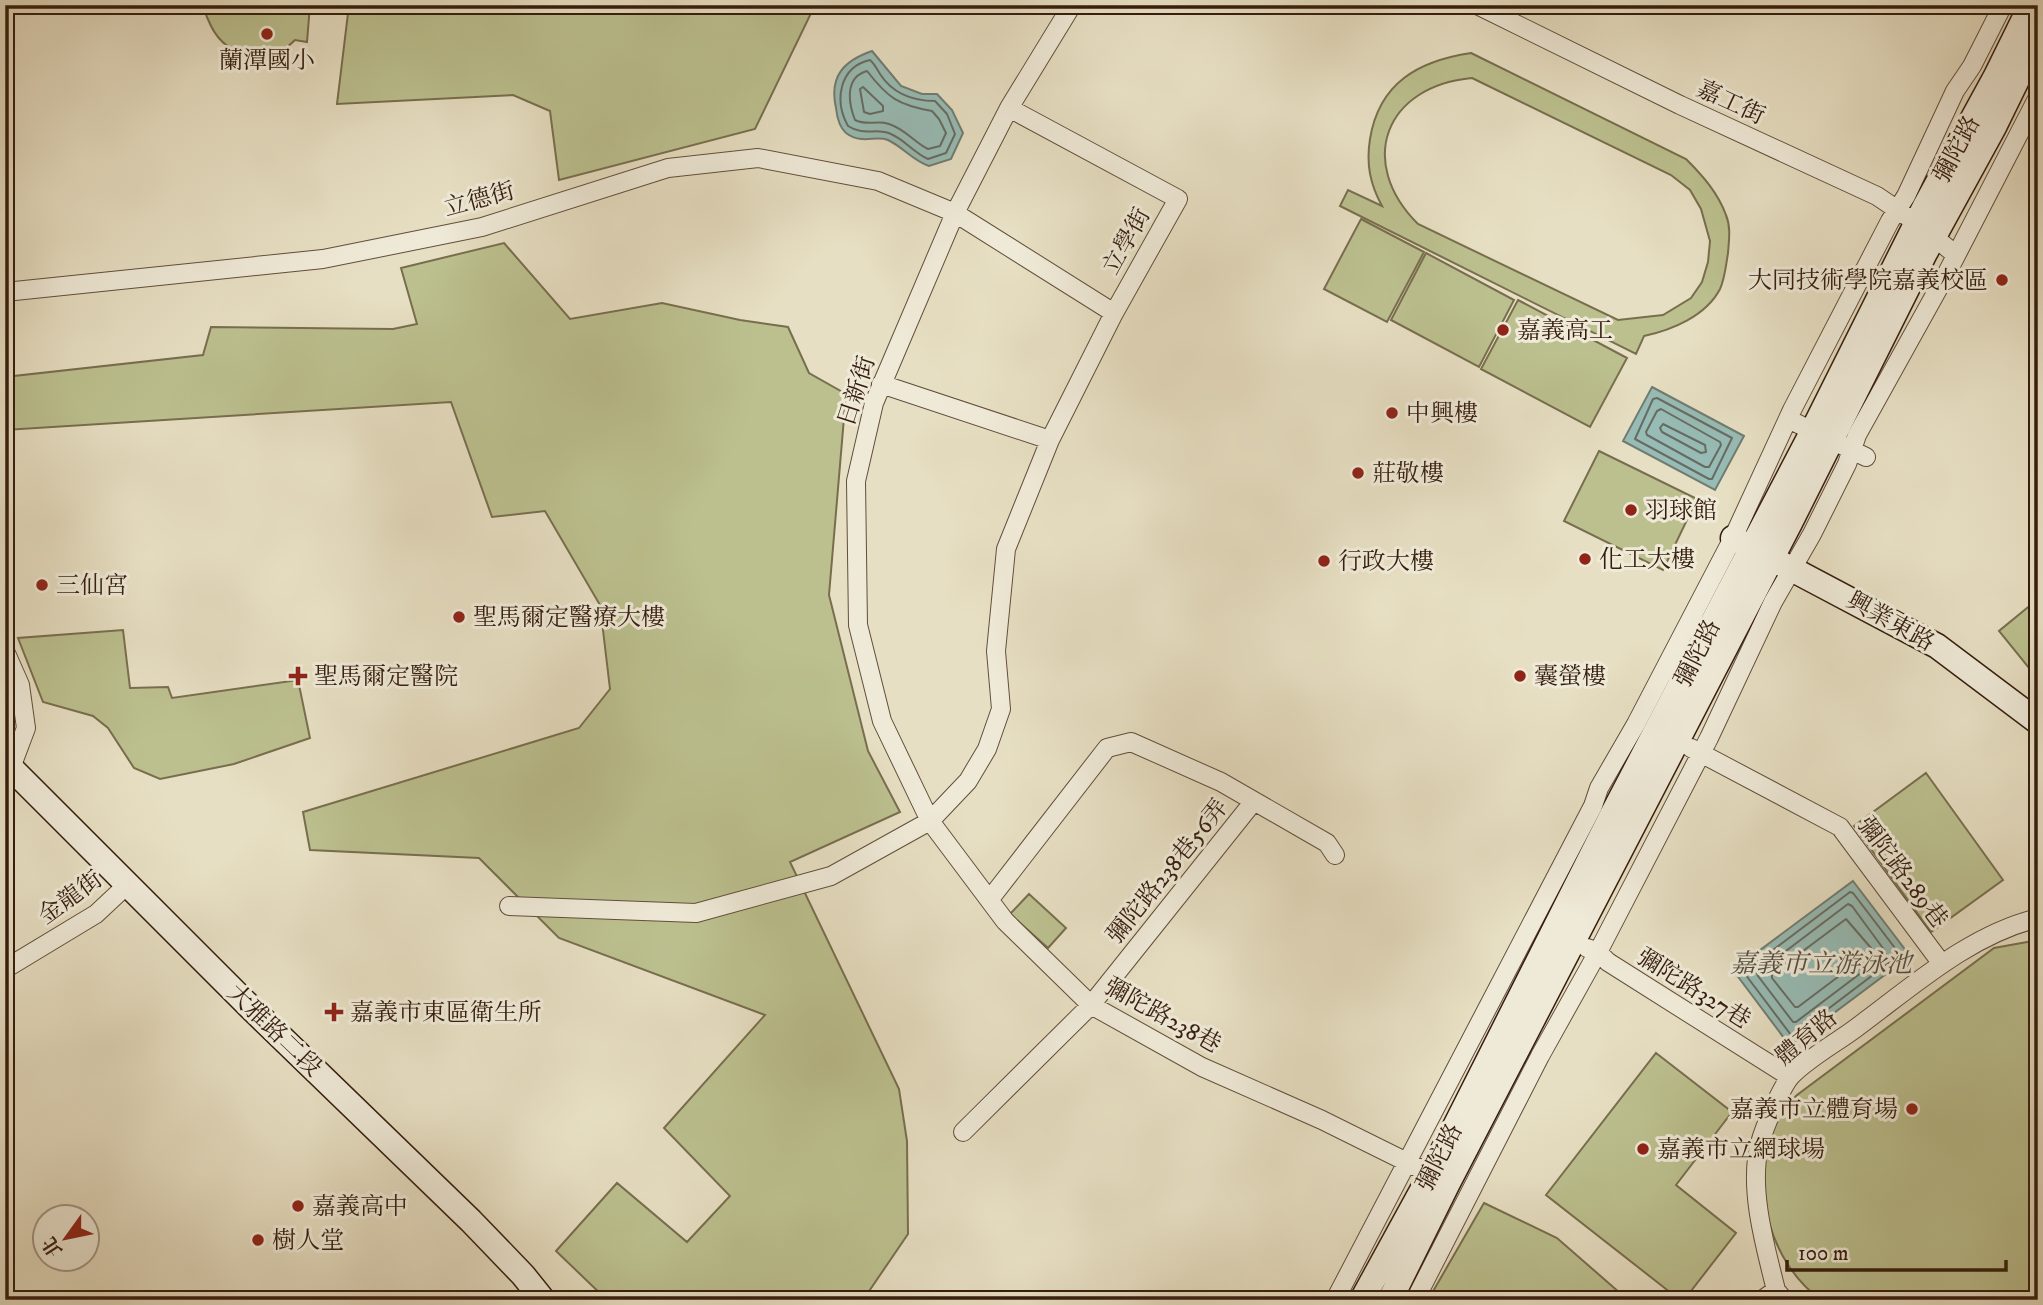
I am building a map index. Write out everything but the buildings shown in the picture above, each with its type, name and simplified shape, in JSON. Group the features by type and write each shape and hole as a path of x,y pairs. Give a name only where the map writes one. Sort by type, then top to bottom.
{"street":[{"name":"日新街","path":"930,821 882,721 858,625 856,481 881,384 955,213 1009,108 1072,5"},
{"name":"嘉工街","path":"1477,5 1680,106 1877,197 1916,223 1956,255"},
{"name":"彌陀路","path":"1390,1300 1563,939 1613,815 1656,733 1762,553 1840,444 1964,79 2003,5"},
{"name":"彌陀路","path":"1995,100 2031,5"},
{"name":"彌陀路","path":"1916,223 2038,37"},
{"path":"1964,79 2032,127"},
{"name":"彌陀路","path":"1840,444 1857,435 1956,255 2032,127 2038,97"},
{"name":"立學街","path":"509,906 696,914 831,876 930,821 968,781 987,749 1001,709 996,651 1006,550 1050,440 1114,313 1178,199 1009,108"},
{"name":"立德街","path":"5,292 323,259 482,227 668,168 758,158 878,181 955,213 1114,313"},
{"name":"彌陀路","path":"1613,815 1599,788 1656,733 1762,553 1788,419 1890,221 1916,223"},
{"path":"881,384 1050,440"},
{"path":"1788,419 1840,444"},
{"name":"彌陀路","path":"1415,1300 1540,1056 1603,957 1658,836 1705,755 1773,602 1762,553"},
{"name":"興業東路","path":"1762,553 1937,646 2038,722"},
{"path":"5,651 20,685 26,728 8,765"},
{"name":"彌陀路289巷","path":"1656,733 1705,755 1840,828 1942,964"},
{"path":"990,899 1107,748 1131,742 1221,782 1327,843 1335,855"},
{"name":"大雅路二段","path":"8,765 471,1221 543,1300"},
{"name":"彌陀路238巷56弄","path":"963,1132 1091,1005 1254,802"},
{"name":"彌陀路","path":"1335,1300 1524,934 1613,815"},
{"path":"1613,815 1658,836"},
{"name":"彌陀路238巷","path":"930,821 1005,920 1091,1005 1202,1067 1322,1120 1431,1174"},
{"name":"金龍街","path":"5,969 96,914 127,885"},
{"name":"體育路","path":"1774,1296 1755,1174 1760,1143 1768,1120 1790,1077 1942,964 1992,933 2038,918"},
{"name":"彌陀路327巷","path":"1524,934 1563,939 1603,957 1790,1077"},
{"name":"彌陀路","path":"1362,1300 1563,939"}],"green space":[{"path":"204,5 310,5 307,42 295,40 285,49 273,54 249,56 227,46 218,37 207,18"},
{"path":"349,5 815,5 755,129 559,180 550,111 513,95 337,104"},
{"path":"1471,53 1686,159 1714,192 1729,224 1723,280 1714,299 1677,326 1644,336 1636,354 1340,206 1348,190 1382,206 1374,190 1368,157 1370,139 1382,103 1404,78 1434,62","holes":["1472,78 1671,175 1690,190 1701,209 1710,241 1702,282 1691,298 1663,315 1618,320 1418,224 1399,200 1388,176 1385,153 1389,131 1400,111 1418,95 1442,84"]},
{"path":"1361,219 1424,252 1387,322 1324,289"},
{"path":"504,243 570,319 662,303 740,320 788,327 809,373 846,394 829,595 868,751 900,812 790,862 899,1089 907,1141 908,1234 863,1300 607,1300 556,1251 617,1183 687,1242 730,1196 664,1128 765,1015 559,938 479,858 310,850 303,812 579,728 610,689 600,605 545,511 492,517 451,402 5,430 5,377 203,355 211,327 393,329 417,324 401,268"},
{"path":"1426,253 1514,300 1479,367 1391,320"},
{"path":"1518,300 1627,358 1590,427 1481,369"},
{"name":"羽球館","path":"1599,451 1697,499 1663,570 1564,521"},
{"path":"2038,599 2038,679 1999,631"},
{"path":"123,630 130,688 168,687 172,698 298,680 310,738 234,764 160,779 134,768 108,728 93,716 43,702 18,638"},
{"path":"1926,773 2003,880 1931,932 1854,826"},
{"path":"1029,894 1066,928 1048,948 1010,914"},
{"name":"嘉義市立體育場","path":"2038,940 2038,1300 1821,1300 1803,1284 1788,1265 1769,1221 1763,1172 1776,1121 1797,1095 1994,948"},
{"name":"嘉義市立網球場","path":"1656,1053 1732,1112 1676,1185 1736,1233 1684,1300 1680,1300 1546,1195"},
{"path":"1484,1203 1557,1238 1628,1300 1428,1300"}],"water":[{"path":"872,51 901,86 922,94 937,94 952,110 963,133 951,159 929,166 888,140 852,137 844,131 840,125 834,97 837,79 846,65"},
{"path":"1652,387 1744,436 1715,490 1623,441"},
{"name":"嘉義市立游泳池","path":"1853,881 1910,956 1790,1046 1733,970"}],"place":[{"name":"蘭潭國小","path":"267,34"},
{"name":"大同技術學院嘉義校區","path":"2002,280"},
{"name":"嘉義高工","path":"1503,330"},
{"name":"中興樓","path":"1392,413"},
{"name":"莊敬樓","path":"1358,473"},
{"name":"羽球館","path":"1631,510"},
{"name":"化工大樓","path":"1585,559"},
{"name":"行政大樓","path":"1324,561"},
{"name":"三仙宮","path":"42,585"},
{"name":"聖馬爾定醫療大樓","path":"459,617"},
{"name":"聖馬爾定醫院","path":"298,676"},
{"name":"囊螢樓","path":"1520,676"},
{"name":"嘉義市東區衛生所","path":"334,1012"},
{"name":"嘉義市立體育場","path":"1912,1109"},
{"name":"嘉義市立網球場","path":"1643,1149"},
{"name":"嘉義高中","path":"298,1206"},
{"name":"樹人堂","path":"258,1240"}]}
